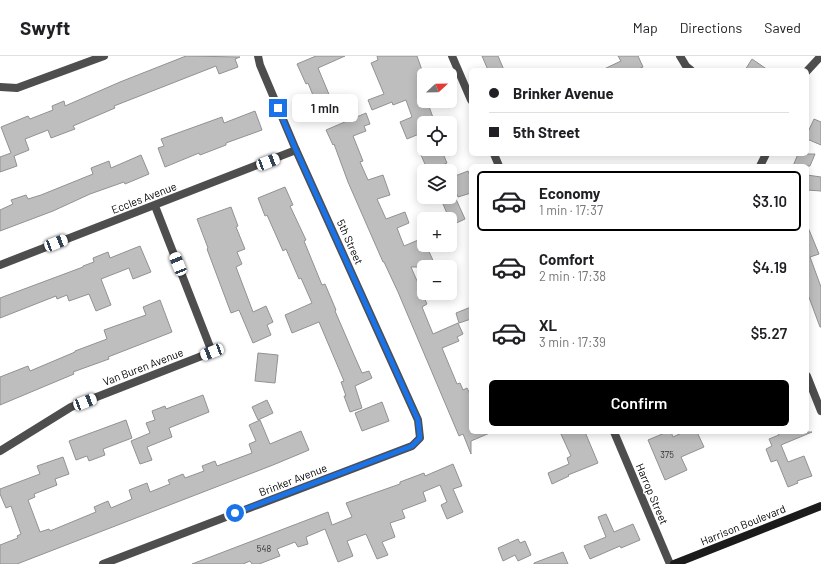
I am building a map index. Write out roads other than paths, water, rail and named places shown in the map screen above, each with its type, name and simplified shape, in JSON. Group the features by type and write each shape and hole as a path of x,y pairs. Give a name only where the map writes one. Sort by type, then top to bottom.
{"main road":[{"name":"Harrison Boulevard","path":"674,564 693,560 821,506"}],"street":[{"path":"0,87 17,88 104,56"},
{"name":"5th Street","path":"258,56 296,150 418,420 420,438"},
{"path":"452,56 469,95"},
{"path":"680,56 688,68"},
{"path":"809,69 820,56"},
{"name":"Eccles Avenue","path":"0,265 296,150"},
{"name":"Van Buren Avenue","path":"0,451 71,407 212,352 155,206"},
{"path":"809,381 821,411"},
{"name":"Harrop Street","path":"615,434 670,564"},
{"name":"Brinker Avenue","path":"103,564 412,446 420,438"}]}
